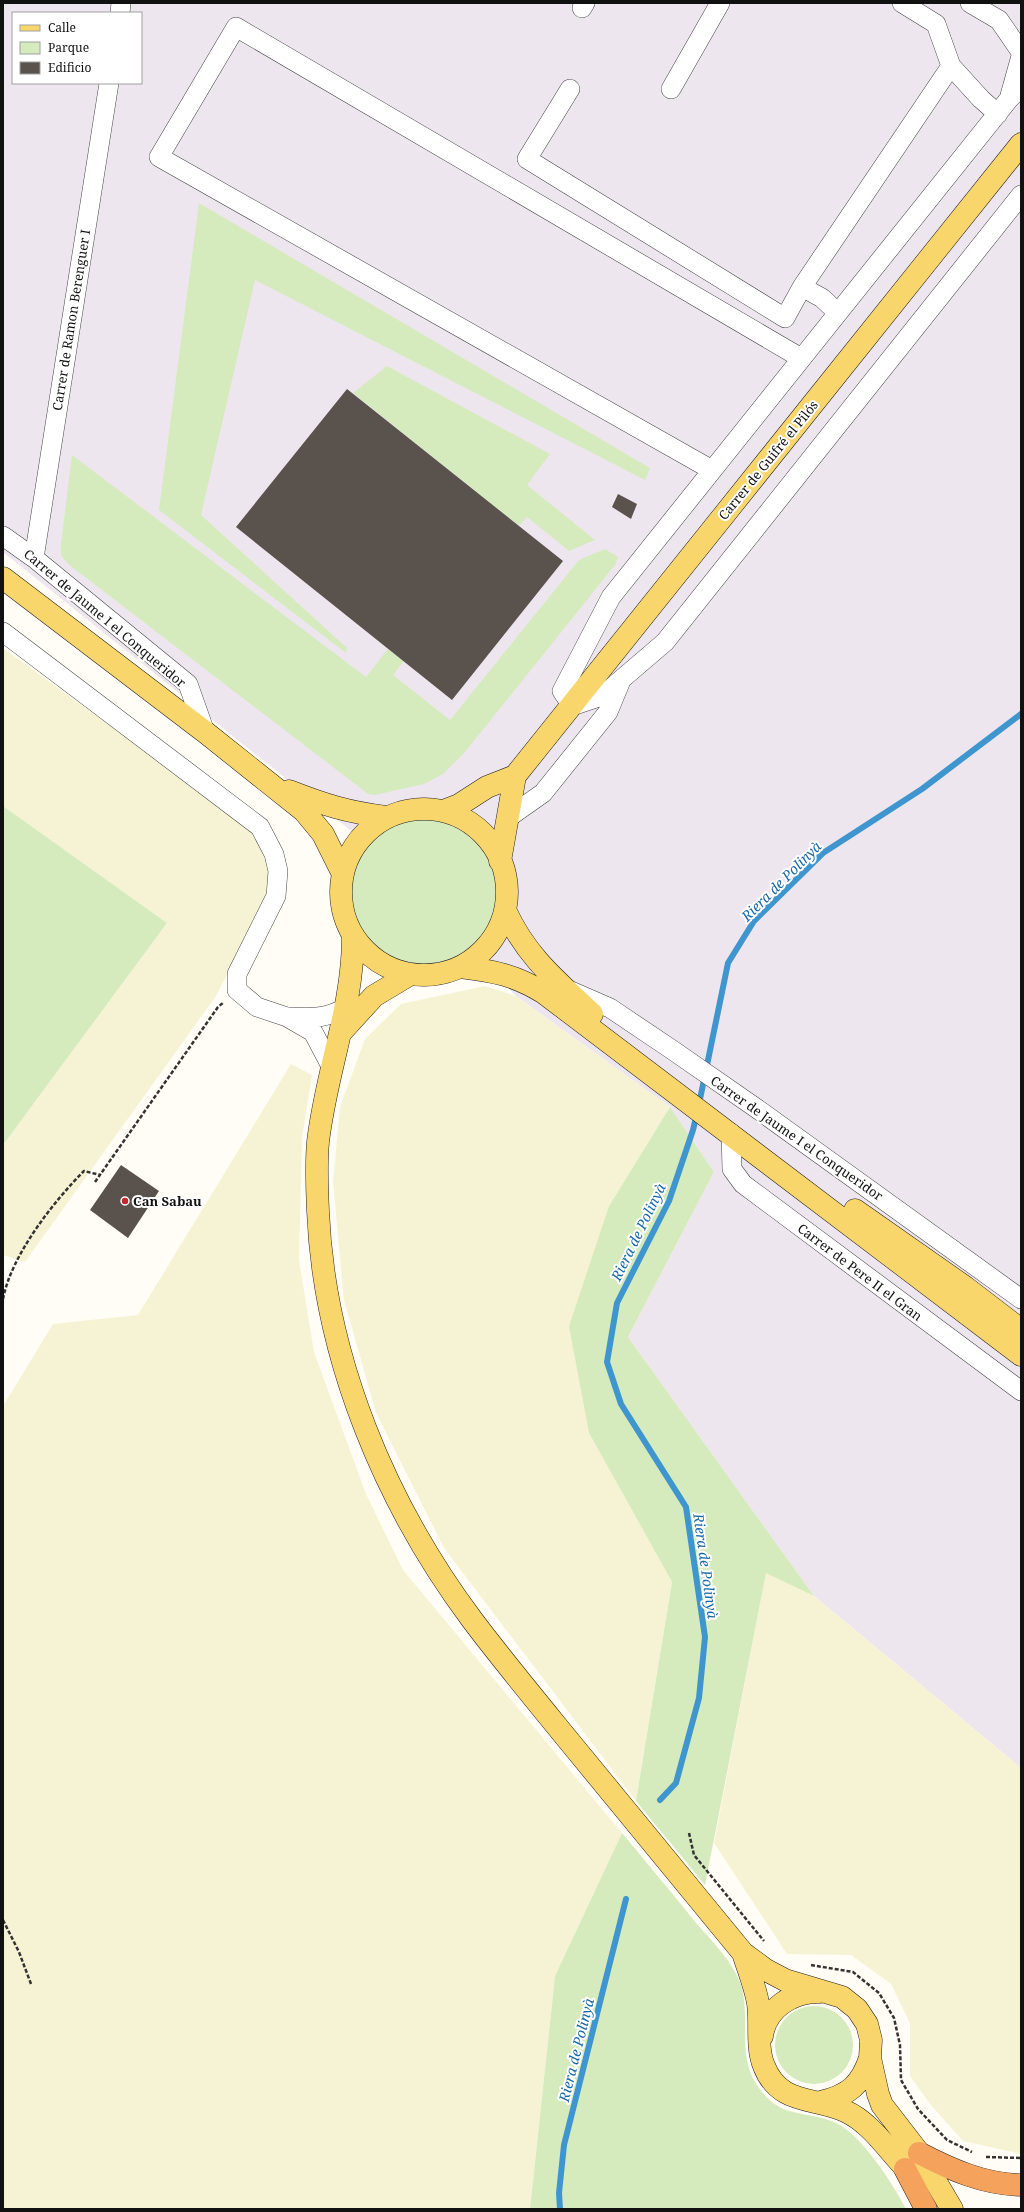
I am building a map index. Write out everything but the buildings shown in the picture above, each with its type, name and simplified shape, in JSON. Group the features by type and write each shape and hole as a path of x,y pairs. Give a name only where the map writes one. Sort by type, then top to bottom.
{"highway":[{"path":"926,2209 912,2161 955,2171 982,2181 1002,2185 1021,2185"}],"main road":[{"name":"Carrer de Guifré el Pilós","path":"446,810 459,805 487,787 515,776 1021,144"},
{"path":"3,578 271,784 315,822 324,834 341,870 341,902 345,920 353,937 369,954 392,968 409,975 436,974 460,967 477,956 488,945 498,930 506,912 507,887 500,861 492,845 480,831 457,814 446,810 422,808 386,817 358,814 326,806 271,784"},
{"path":"500,861 509,817 515,776"},
{"path":"341,870 352,850 366,832 386,817"},
{"path":"506,912 526,948 565,988 683,1092 1021,1355"},
{"path":"353,937 351,984 342,1031 332,1068 318,1144 319,1219 324,1270 336,1331 350,1386 371,1445 400,1504 436,1566 472,1619 517,1677 743,1953 766,1970 785,1980 842,1997 857,2009 868,2029 871,2040 870,2058 882,2105 912,2161 950,2207"},
{"path":"460,967 508,975 525,981 683,1092"},
{"path":"342,1031 374,996 409,975"},
{"path":"722,1123 965,1287 1021,1330"},
{"path":"743,1953 758,2002 760,2047 764,2066 773,2082 792,2096 804,2101 821,2102 839,2098 854,2088 864,2074 870,2058"},
{"path":"760,2047 763,2028 772,2011 787,1999 805,1992 824,1991"},
{"path":"821,2102 845,2111 859,2119 887,2147 912,2161"}],"street":[{"path":"670,89 720,3"},
{"path":"902,3 936,24 951,66 981,99 1009,100"},
{"path":"970,3 999,20 1021,52"},
{"path":"712,470 158,157 236,27 802,358"},
{"path":"1021,56 1009,100 610,597 562,691 572,706 602,696 665,642 1021,195"},
{"path":"570,89 527,159 784,318 802,287 951,66"},
{"name":"Carrer de Ramon Berenguer I","path":"34,558 108,84"},
{"path":"802,287 822,298 838,313"},
{"name":"Carrer de Jaume I el Conqueridor","path":"3,536 34,558 188,684 204,732"},
{"path":"3,632 260,827 274,854 278,871 276,896 237,974 237,990 257,1007 287,1017 312,1032 332,1068"},
{"path":"509,817 543,794 608,712 621,681"},
{"name":"Carrer de Jaume I el Conqueridor","path":"565,988 610,1008 756,1108 1021,1299"},
{"path":"287,1017 319,1019 334,1015 347,1007"},
{"name":"Carrer de Pere II el Gran","path":"722,1123 732,1169 743,1184 1021,1391"}],"path":[{"path":"95,1182 218,1008 237,990"},
{"path":"3,1299 23,1247 69,1186 84,1171 100,1175"},
{"path":"3,1920 19,1952 31,1984"}],"shaded area":[{"path":"3,3 1021,3 1021,1768 814,1596 628,1337 714,1172 670,1107 516,996 370,846 3,552"},
{"path":"3,648 252,829 271,874 262,907 216,996 25,1262 3,1255 3,1145 167,923 3,806"},
{"path":"485,986 516,996 670,1107 609,1206 589,1433 672,1582 636,1801 444,1548 376,1413 344,1300 333,1182 340,1107 365,1039 401,1004"},
{"path":"291,1064 312,1075 302,1138 299,1260 314,1352 366,1494 403,1570 622,1833 555,1976 530,2209 3,2209 3,1406 53,1324 138,1315"},
{"path":"766,1572 814,1596 1021,1768 1021,2154 963,2141 930,2104 910,2076 910,2023 891,1984 851,1955 787,1954 714,1843"}],"green space":[{"path":"199,203 650,468 645,480 255,280 201,515 347,648 346,653 159,510"},
{"path":"387,366 550,454 527,485 595,540 569,551 527,517 519,526 353,393"},
{"path":"72,455 366,677 388,649 404,661 393,675 450,720 579,560 605,549 618,557 615,565 465,752 443,774 424,784 375,795 368,794 68,564 61,555 61,544"},
{"path":"3,806 167,923 3,1145"},
{"path":"416,809 432,809 456,815 483,833 501,860 506,876 506,908 501,924 483,951 470,961 448,972 432,975 416,975 392,969 371,956 360,945 347,924 344,916 341,900 341,884 347,860 360,839 371,828 392,815 400,812"},
{"path":"670,1107 714,1172 628,1337 814,1596 766,1573 705,1885 636,1801 672,1582 589,1433 569,1326 609,1206"},
{"path":"622,1833 720,1950 735,1972 743,1993 745,2006 745,2046 747,2059 750,2072 757,2085 775,2104 784,2109 825,2119 846,2129 876,2161 906,2209 530,2209 555,1976"},
{"path":"814,2006 829,2009 842,2017 850,2030 853,2045 850,2060 842,2073 829,2081 814,2084 799,2081 786,2073 778,2060 775,2045 778,2030 786,2017 799,2009"}],"waterway":[{"name":"Riera de Polinyà","path":"699,1104 728,963 754,921 823,853 922,789 1021,714"},
{"name":"Riera de Polinyà","path":"660,1800 676,1783 699,1698 705,1637 686,1507 621,1404 607,1362 617,1303 669,1201 693,1130 697,1113"},
{"name":"Riera de Polinyà","path":"560,2209 559,2193 564,2145 626,1899"}],"place":[{"name":"Can Sabau","path":"125,1201"}]}
